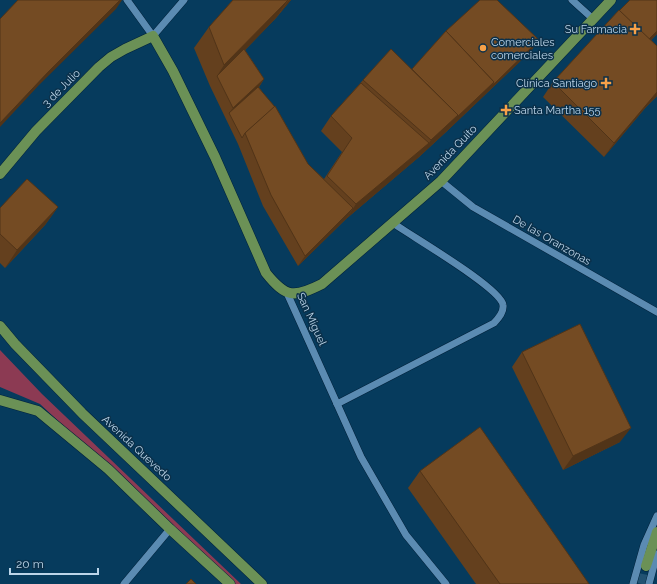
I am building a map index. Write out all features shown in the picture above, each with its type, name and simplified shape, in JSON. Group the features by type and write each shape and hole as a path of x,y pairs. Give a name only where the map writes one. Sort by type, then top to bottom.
{"main road":[{"name":"Avenida Quito","path":"287,293 298,294 322,284 441,181 611,0"},
{"name":"3 de Julio","path":"0,174 36,131 99,67 118,53 153,36"},
{"name":"San Miguel","path":"153,36 173,71 215,157 266,273 275,284 287,293"},
{"name":"Avenida Quevedo","path":"0,326 14,344 82,413 262,584"},
{"path":"0,400 38,411 108,469 230,584"},
{"path":"646,566 657,532"}],"street":[{"name":"San Miguel","path":"127,0 153,36"},
{"path":"153,36 184,0"},
{"path":"572,0 593,19"},
{"name":"De las Oranzonas","path":"441,181 473,207 657,312"},
{"path":"337,404 494,323 501,315 504,305 500,297 474,276 393,223"},
{"name":"San Miguel","path":"287,293 361,457 406,535 446,584"},
{"path":"632,584 644,545 657,516"},
{"path":"124,584 170,529"},
{"path":"649,584 657,554"}],"shaded area":[{"path":"0,350 42,394 241,584 234,584 40,404 0,387"}],"building":[{"path":"18,0 120,0 49,71 0,123 0,19"},
{"path":"233,0 288,0 224,65 209,27"},
{"name":"Comerciales comerciales","path":"480,0 497,0 539,40 492,86 494,82 446,31"},
{"path":"630,0 657,0 657,31 649,39 619,11"},
{"name":"Clínica Santiago","path":"619,10 657,46 657,92 614,143 553,82"},
{"path":"446,31 494,82 456,118 458,115 412,69"},
{"path":"244,49 264,79 233,108 217,76"},
{"path":"391,49 458,115 431,140 363,80"},
{"path":"361,83 429,143 356,204 327,176 352,138 331,116"},
{"path":"258,87 275,107 245,133 242,138 229,113"},
{"path":"275,106 308,164 353,208 305,256 271,195 245,133"},
{"path":"27,179 58,207 17,250 0,234 0,208"},
{"path":"580,324 631,428 573,456 522,352"},
{"path":"480,427 589,584 500,584 420,471"},
{"path":"191,579 196,584 186,584"}],"tunnel":[{"path":"642,584 646,566"}],"place":[{"name":"Su Farmacia","path":"635,29"},
{"name":"Comerciales comerciales","path":"483,48"},
{"name":"Clínica Santiago","path":"606,83"},
{"name":"Santa Martha 155","path":"506,110"}]}
